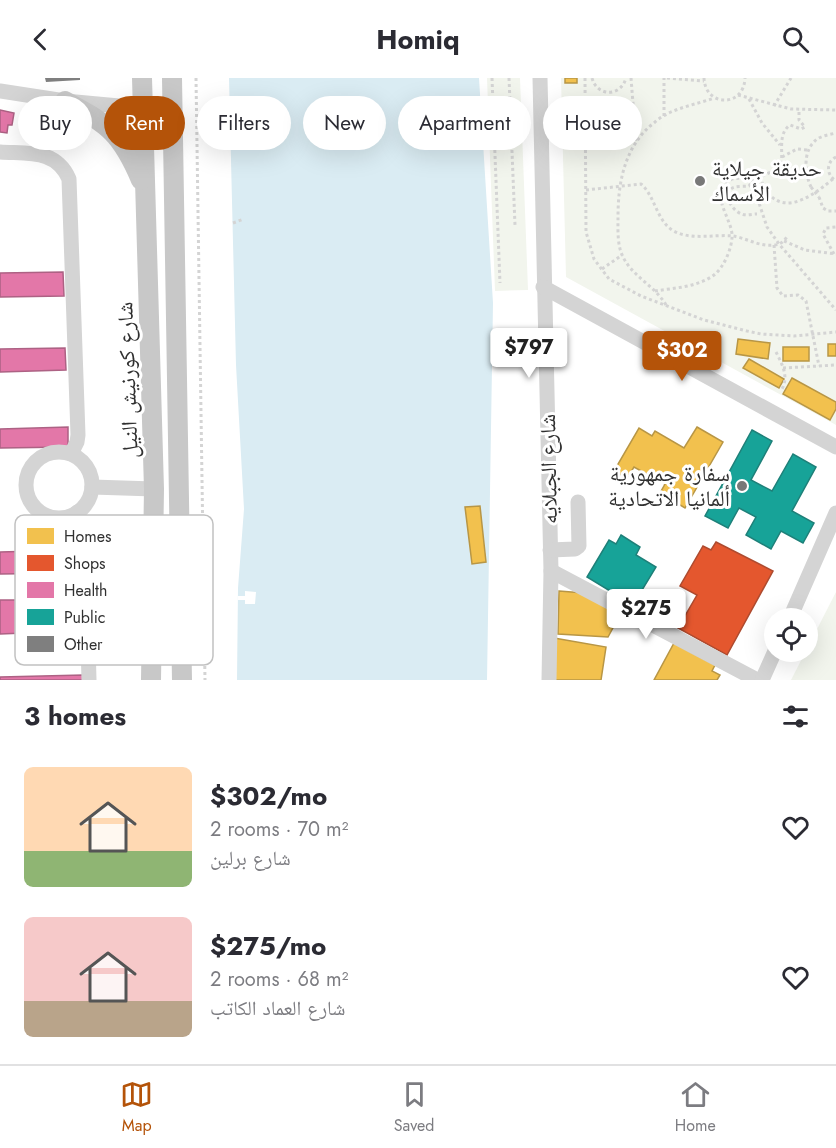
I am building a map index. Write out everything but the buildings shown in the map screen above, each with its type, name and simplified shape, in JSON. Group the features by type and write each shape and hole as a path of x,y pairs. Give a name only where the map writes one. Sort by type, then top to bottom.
{"main road":[{"name":"شارع كورنيش النيل","path":"142,78 143,96"},
{"path":"172,78 173,96"},
{"path":"92,116 113,131 124,144 145,188"},
{"name":"شارع كورنيش النيل","path":"144,150 154,515"},
{"path":"174,150 179,515"},
{"name":"شارع كورنيش النيل","path":"151,665 151,680"},
{"path":"182,665 182,680"}],"street":[{"name":"شارع الجبلايه","path":"540,78 551,571 549,680"},
{"path":"0,91 32,96"},
{"path":"0,152 50,157 58,162 69,179 78,435 71,454"},
{"path":"543,287 836,447"},
{"path":"47,515 31,502 26,487 29,471 39,458 54,452 71,454 87,467 92,480 87,502 77,512 68,515"},
{"path":"92,487 154,489"},
{"path":"550,550 575,549 579,546 578,502"},
{"path":"794,608 836,513"},
{"path":"551,571 758,680"},
{"path":"762,680 770,662"},
{"path":"88,665 89,680"}],"path":[{"path":"196,78 203,515"},
{"path":"492,78 500,283"},
{"path":"509,78 514,225"},
{"path":"585,78 587,242 594,259 609,279 619,286 667,306 715,323 754,333 777,336 836,332"},
{"path":"592,78 596,87 606,93 618,91 626,78"},
{"path":"631,78 632,96"},
{"path":"664,116 666,78 704,79 709,93 714,98"},
{"path":"642,135 664,116 714,98 729,100 738,95 745,78"},
{"path":"774,106 790,78"},
{"path":"738,95 799,111 836,110"},
{"path":"749,99 762,123 781,146"},
{"path":"757,214 744,215 737,212 732,207 728,196 729,191 733,188 749,186 759,177 780,168 781,146 787,127 790,125 801,129 805,127 805,124 799,120 799,111"},
{"path":"836,133 820,137 813,142 808,150 806,173 823,208 836,211"},
{"path":"782,157 800,148 808,150"},
{"path":"632,150 623,168 618,188 618,230 622,255 634,272 655,291 667,306"},
{"path":"759,177 773,198 784,202 794,202 810,196 834,180 829,168 830,162 836,157"},
{"path":"655,291 700,282 714,275 724,263 733,237 720,191 730,180 742,178 757,186 759,202 767,227 776,245 836,310"},
{"path":"586,190 642,185 666,224 679,233 691,236 733,237 776,245 784,241 788,235"},
{"path":"233,223 244,219"},
{"path":"835,254 823,234 826,228 836,227"},
{"path":"784,241 805,250 835,254"},
{"path":"776,245 777,288 783,296 798,295 805,298 819,366"},
{"path":"602,269 622,255"},
{"path":"776,351 786,378 782,389"},
{"path":"783,368 836,365"},
{"path":"205,665 205,680"}],"shaded area":[{"path":"229,78 479,78 480,96 398,96 398,150 483,150 493,303 487,680 237,680 238,588 244,509 236,365 231,150 291,150 291,96 229,96"},
{"path":"487,78 520,78 521,96 488,96"},
{"name":"حديقة جيلاية الأسماك","path":"561,78 836,78 836,425 566,277 563,150 642,150 642,96 561,96"},
{"path":"490,150 523,150 528,290 495,291"},
{"path":"836,592 836,680 791,680 800,662 818,662 818,627"}],"pier":[{"path":"245,591 256,592 255,604 245,604 245,600 238,600 238,596 245,596"}],"place":[{"name":"حديقة جيلاية الأسماك","path":"700,181"},
{"name":"سفارة جمهورية ألمانيا الاتحادية","path":"742,486"}]}
